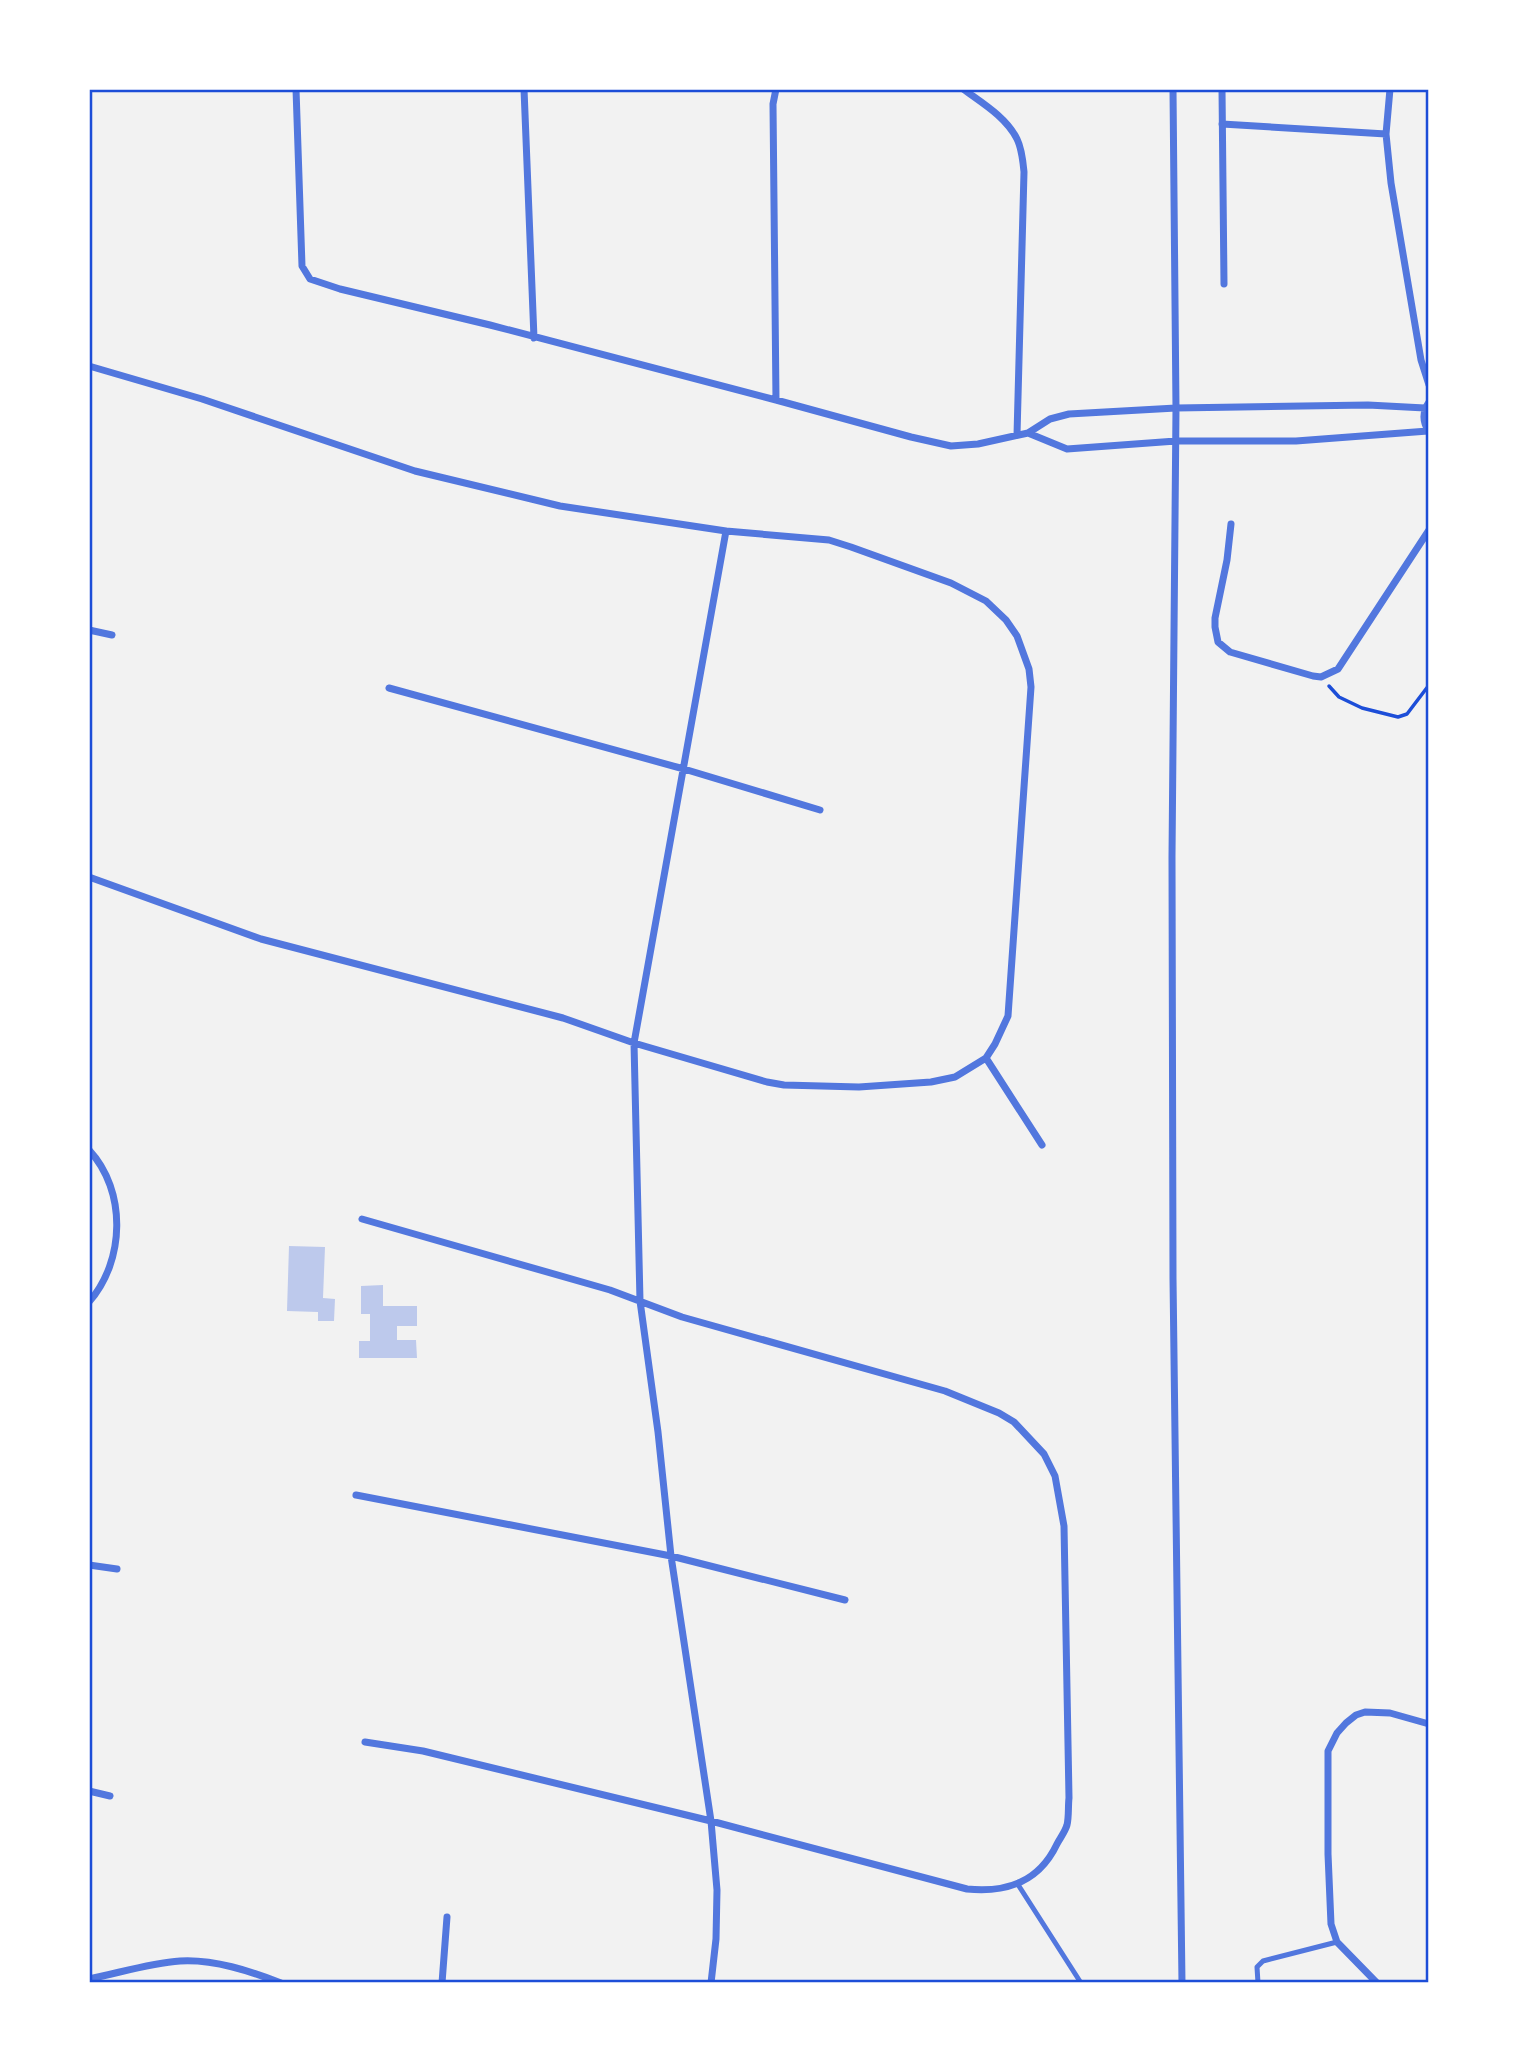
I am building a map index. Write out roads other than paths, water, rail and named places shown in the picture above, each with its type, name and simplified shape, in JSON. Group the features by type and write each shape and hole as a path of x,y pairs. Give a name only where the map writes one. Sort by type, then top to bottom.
{"street":[{"path":"296,89 302,266 310,279 340,289 490,325 951,446 978,444 1028,433 1050,419 1069,414 1176,408 1427,405 1424,423 1428,431 1296,441 1176,441 1068,449 1028,433"},
{"path":"523,89 534,338"},
{"path":"776,89 776,400"},
{"path":"963,89 999,117 1018,139 1021,150 1024,172 1017,435"},
{"path":"1172,89 1176,408 1172,1278 1182,1983"},
{"path":"1222,89 1224,284"},
{"path":"1390,89 1385,134 1391,183 1421,360 1429,384"},
{"path":"1223,124 1385,134"},
{"path":"89,366 202,399 415,471 560,506 726,531 829,540 851,547 951,583 986,601 1006,620 1017,636 1029,669 1031,687 1008,1016 986,1058 955,1077 932,1082 859,1087 800,1087 767,1082 634,1043 563,1018 261,939 89,877"},
{"path":"1231,523 1227,560 1215,618 1218,642 1230,652 1321,677 1338,669 1429,530"},
{"path":"710,1983 716,1939 717,1889 711,1821 671,1556 640,1301 634,1043 726,531"},
{"path":"89,630 112,635"},
{"path":"389,688 684,769 821,810"},
{"path":"986,1058 1042,1144"},
{"path":"89,1150 106,1173 115,1204 116,1221 114,1255 110,1269 89,1302"},
{"path":"362,1219 610,1290 682,1317 945,1391 1014,1422 1044,1454 1055,1476 1064,1525 1069,1798 1067,1825 1051,1857 1035,1874 1004,1889 967,1889 711,1821 424,1751 365,1742"},
{"path":"356,1495 671,1556 845,1601"},
{"path":"89,1566 117,1569"},
{"path":"1377,1983 1337,1942 1331,1924 1328,1751 1337,1733 1346,1723 1365,1712 1391,1713 1429,1724"},
{"path":"89,1791 110,1796"},
{"path":"442,1983 447,1917"},
{"path":"89,1979 180,1961 225,1966 259,1974 281,1983"}],"lane":[{"path":"1017,1883 1081,1983"},
{"path":"1258,1983 1257,1967 1263,1961 1337,1942"}]}
